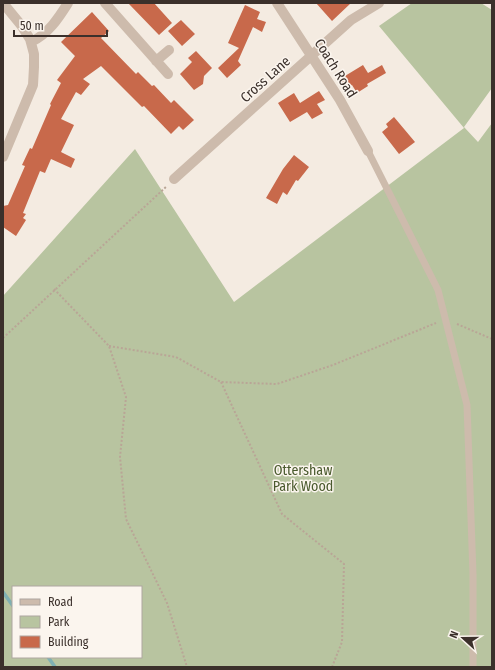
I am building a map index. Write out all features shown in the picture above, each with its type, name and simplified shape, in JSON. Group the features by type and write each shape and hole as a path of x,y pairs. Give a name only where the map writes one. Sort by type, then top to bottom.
{"street":[{"path":"3,3 22,24 31,42 34,54 33,85 3,157"},
{"path":"31,42 45,34 58,19 68,3"},
{"path":"105,3 168,74"},
{"name":"Coach Road","path":"277,3 340,100 368,151"},
{"name":"Cross Lane","path":"174,179 351,20 379,3"},
{"path":"156,61 169,50"}],"lane":[{"path":"368,151 438,290 467,405 473,574 473,667"}],"path":[{"path":"3,338 174,179"},
{"path":"54,289 108,346 126,398 120,457 126,519 167,603 187,667"},
{"path":"108,346 176,357 221,382 277,384 333,365 446,319 492,339"},
{"path":"221,382 282,514 344,564 342,642 332,667"}],"green space":[{"name":"Ottershaw Park Wood","path":"412,3 481,3 492,10 492,88 464,127 478,142 492,123 492,667 3,667 3,296 135,149 234,302 464,128 379,26"}],"building":[{"path":"128,3 154,3 172,23 159,35"},
{"path":"316,3 351,3 332,21"},
{"path":"245,5 260,12 257,19 266,22 262,32 253,27 238,61 241,65 227,78 218,68 239,48 228,43"},
{"path":"92,12 109,31 101,38 136,74 138,72 152,86 154,85 171,103 174,100 194,120 183,130 179,126 171,134 144,106 142,107 101,66 83,79 90,84 81,95 76,92 61,119 74,125 61,152 75,159 71,168 51,159 45,173 40,171 23,213 26,214 23,218 26,220 16,236 3,227 3,206 8,205 25,166 22,165 30,148 32,149 51,105 50,104 61,83 57,80 75,56 61,42"},
{"path":"181,20 195,34 182,46 168,31"},
{"path":"196,51 212,68 204,76 203,84 194,90 180,74 192,62 188,58"},
{"path":"363,65 368,73 382,65 386,73 367,84 368,86 357,93 352,85 345,89 340,79"},
{"path":"319,91 325,100 317,104 323,113 312,119 307,112 290,122 278,103 294,93 300,103"},
{"path":"394,117 415,142 399,154 382,132 388,127 386,124"},
{"path":"294,155 309,167 298,181 296,180 287,195 283,192 277,204 266,198 283,169"}],"waterway":[{"path":"3,592 12,605"},
{"path":"49,658 55,667"}]}
